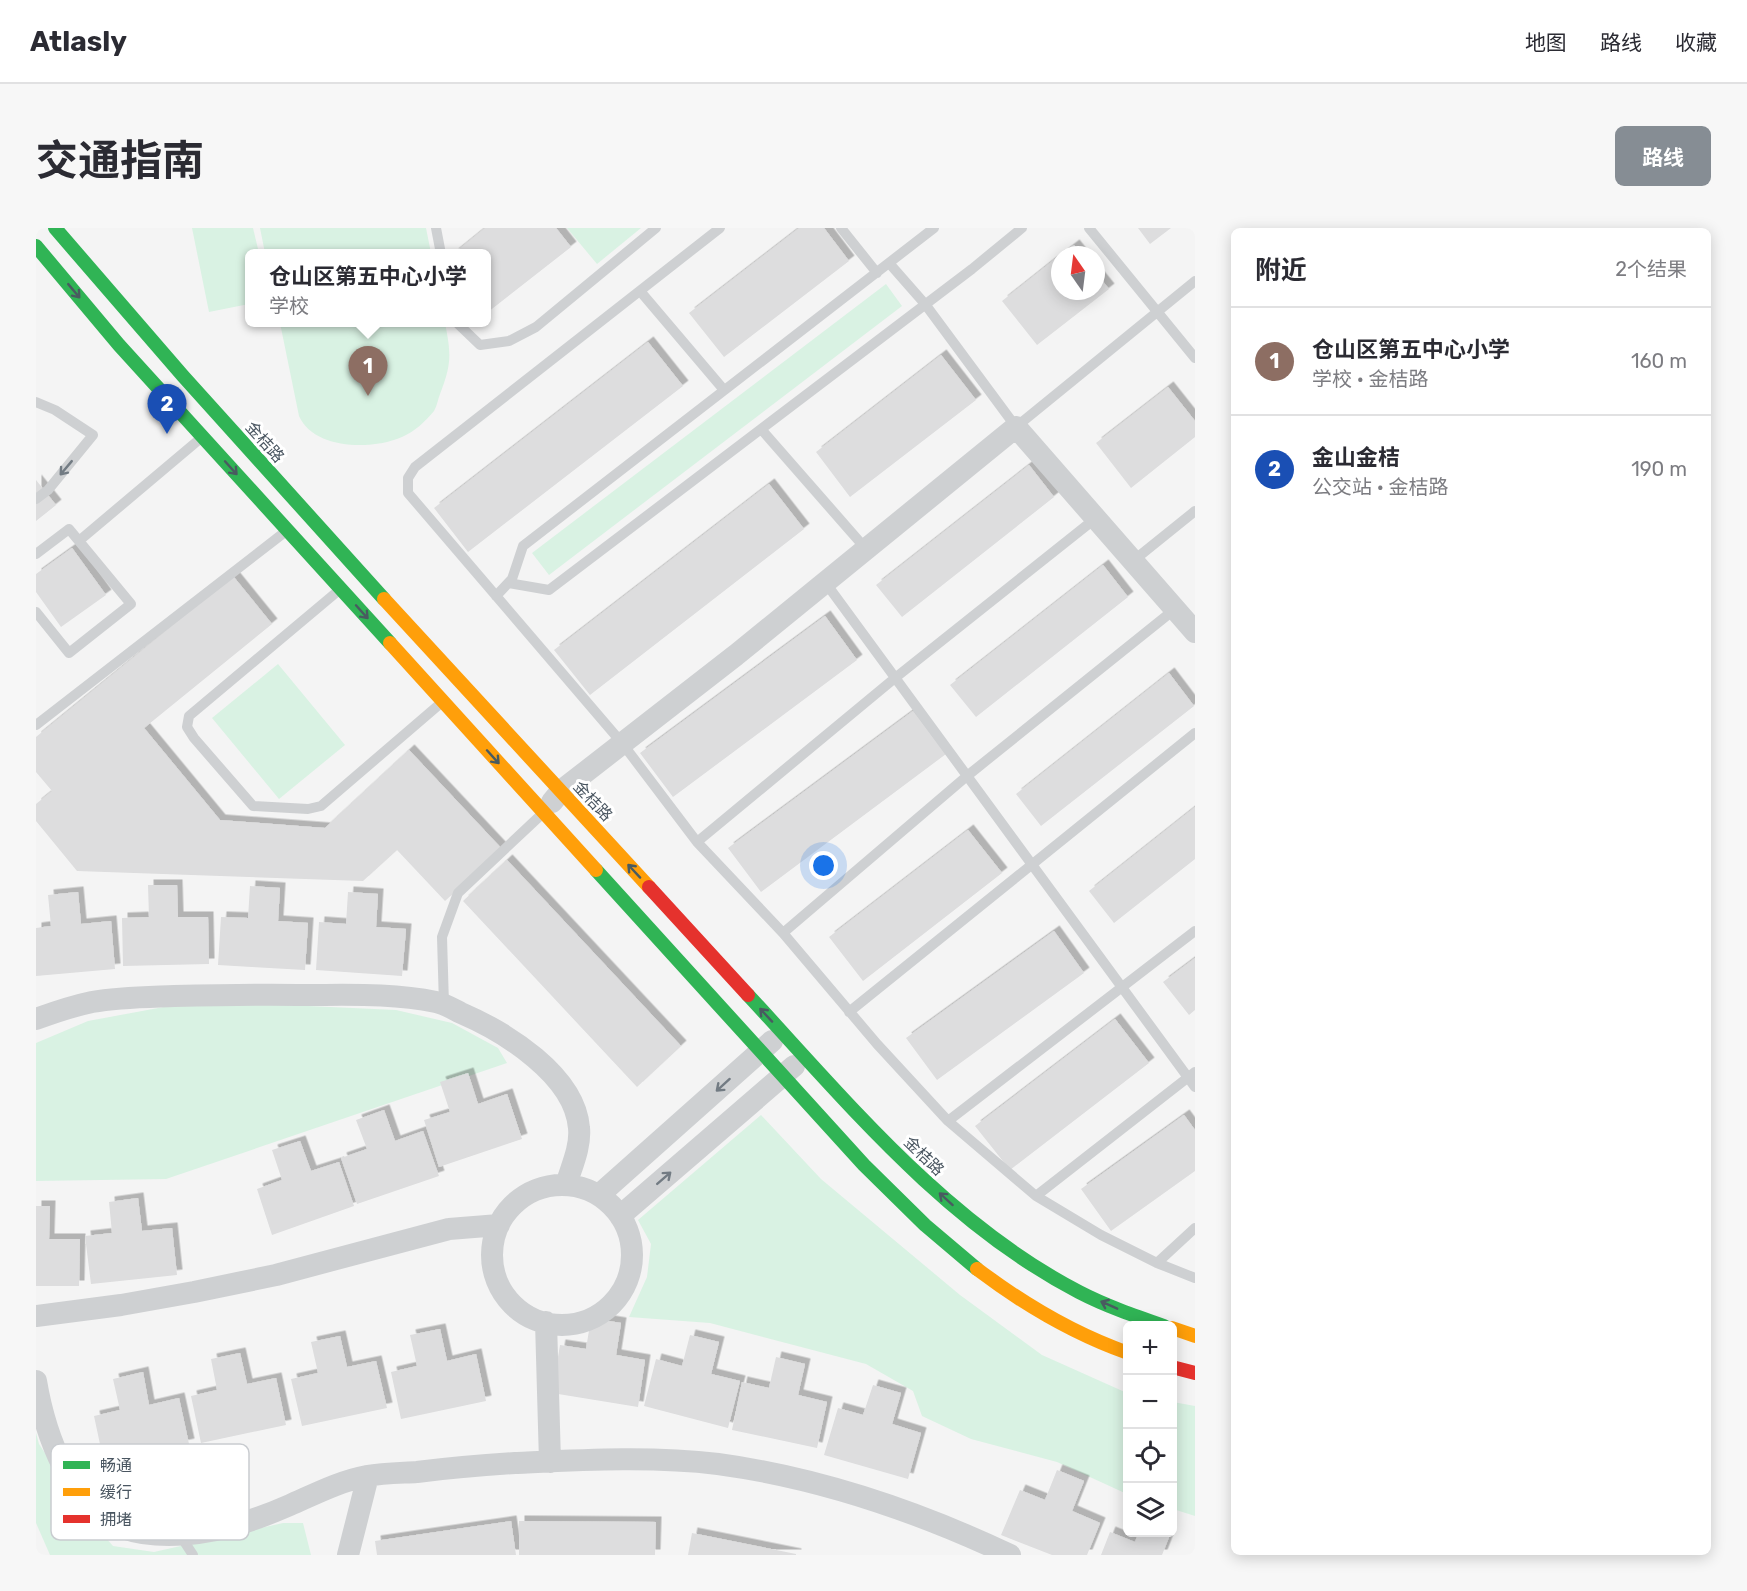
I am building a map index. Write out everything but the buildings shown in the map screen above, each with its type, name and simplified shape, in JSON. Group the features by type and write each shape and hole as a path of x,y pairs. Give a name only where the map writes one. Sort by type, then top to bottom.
{"main road":[{"name":"金桔路","path":"55,228 139,327 561,791 805,1057 911,1167 988,1234 1070,1287 1115,1308 1150,1321"},
{"path":"36,246 119,345 864,1165 909,1210 991,1280 1028,1303 1123,1351"},
{"path":"1177,1329 1195,1336"},
{"path":"1177,1368 1195,1373"}],"street":[{"path":"544,813 561,791 727,662 1017,427 1195,632"},
{"path":"36,1019 66,1008 142,997 230,994 375,995 412,998 444,1005 499,1031 533,1057 566,1091 574,1106 580,1131 566,1185"},
{"path":"599,1195 782,1032"},
{"path":"620,1216 805,1057"},
{"path":"556,1184 578,1186 599,1195 620,1216 628,1229 632,1251 630,1273 620,1294 603,1311 582,1322 558,1325 535,1320 514,1307 499,1288 492,1265 492,1242 501,1219 515,1202 534,1190 556,1184"},
{"path":"36,1316 121,1305 194,1292 276,1275 449,1229 499,1225"},
{"path":"546,1322 550,1462"},
{"path":"36,1381 47,1431 53,1444"},
{"path":"249,1522 332,1487 368,1476 486,1465 672,1461 716,1464 817,1482 912,1512 1010,1555"},
{"path":"348,1555 368,1476"}],"lane":[{"path":"436,228 440,249"},
{"path":"461,327 480,345 509,341 536,327 656,228"},
{"path":"720,228 415,467 408,478 408,493 622,743 697,842 783,933 849,1011 948,1121 1036,1196 1101,1235 1157,1263 1195,1278"},
{"path":"841,228 878,273"},
{"path":"496,596 512,579 523,546 934,228"},
{"path":"508,583 549,590 1022,228"},
{"path":"1089,228 1195,358"},
{"path":"889,263 925,304 1017,427 1195,281"},
{"path":"640,291 724,390"},
{"path":"36,402 55,410 93,435 48,490 36,499"},
{"path":"761,429 866,549"},
{"path":"80,540 202,437"},
{"path":"1133,561 1195,511"},
{"path":"697,842 895,678 1096,518"},
{"path":"36,554 69,528 131,604 69,653 36,612"},
{"path":"36,725 287,530"},
{"path":"825,582 1121,987 1191,1074 1195,1087"},
{"path":"340,588 189,716 187,727 190,732 254,806 308,809 321,806 443,702"},
{"path":"783,933 967,776 1175,609"},
{"path":"849,1011 1195,734"},
{"path":"444,1005 442,937 458,893 544,813"},
{"path":"948,1121 1195,931"},
{"path":"1036,1196 1191,1074"},
{"path":"1157,1263 1195,1228"},
{"path":"183,1540 193,1555"}],"green space":[{"path":"192,228 253,228 258,249 245,249 245,305 209,312"},
{"path":"260,228 426,228 430,249 264,249"},
{"path":"567,228 641,228 597,264"},
{"path":"886,284 902,306 549,575 532,553"},
{"path":"281,327 446,327 449,351 444,384 434,411 411,432 402,437 376,444 345,444 317,435 299,416"},
{"path":"278,664 345,745 279,799 212,718"},
{"path":"196,1001 396,1010 452,1023 498,1048 507,1063 166,1179 36,1181 36,1043 88,1021"},
{"path":"761,1115 821,1179 960,1295 1042,1355 1123,1391 1123,1492 1057,1462 971,1439 922,1416 913,1391 866,1364 710,1323 629,1317 647,1277 651,1244 638,1220"},
{"path":"1177,1403 1195,1406 1195,1516 1177,1510"},
{"path":"36,1433 39,1444 51,1462 51,1540 108,1540 113,1546 154,1552 207,1540 249,1540 249,1531 283,1523 303,1523 311,1555 50,1555 36,1523"}],"traffic: fast":[{"path":"55,228 183,376 384,599"},
{"path":"36,246 119,345 390,643"},
{"path":"596,870 864,1165 925,1225 977,1269"},
{"path":"748,995 901,1158 985,1232 1031,1264 1079,1292 1150,1321"}],"traffic: slow":[{"path":"384,599 649,887"},
{"path":"390,643 596,870"},
{"path":"977,1269 1049,1317 1088,1337 1123,1351"},
{"path":"1177,1330 1195,1336"}],"traffic: jam":[{"path":"649,887 748,995"},
{"path":"1177,1368 1195,1373"}],"place":[{"name":"仓山区第五中心小学","path":"368,396"},
{"name":"金山金桔","path":"167,434"}]}
